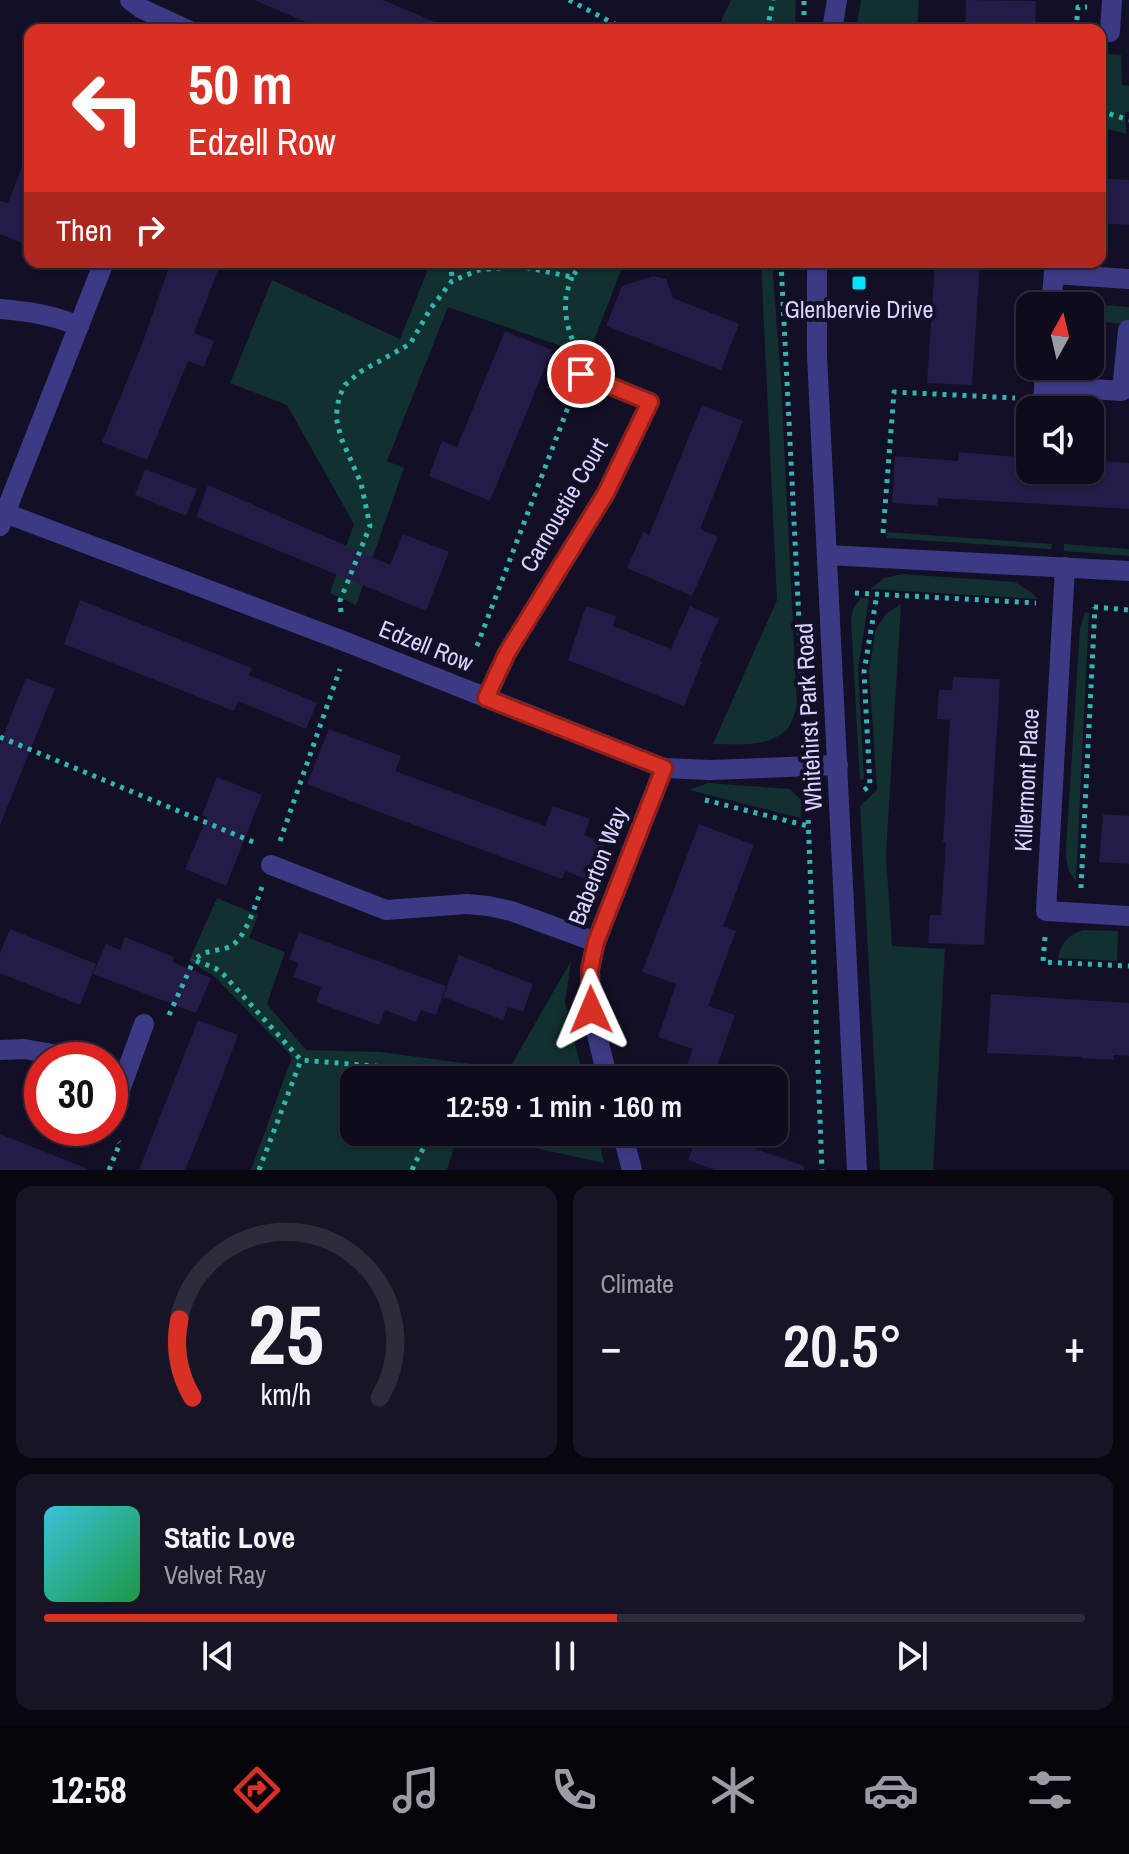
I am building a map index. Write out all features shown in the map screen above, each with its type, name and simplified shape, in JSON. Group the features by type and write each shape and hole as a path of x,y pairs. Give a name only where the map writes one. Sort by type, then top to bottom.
{"street":[{"path":"130,0 175,24"},
{"path":"833,24 837,0"},
{"path":"1110,32 1112,0"},
{"path":"2,520 102,268"},
{"name":"Whitehirst Park Road","path":"817,268 817,356 857,1170"},
{"path":"1052,292 1054,268 1129,279"},
{"path":"0,309 26,310 61,318 79,326"},
{"path":"1044,384 1122,391 1128,330"},
{"name":"Carnoustie Court","path":"486,698 507,653 606,493 650,402 581,374"},
{"name":"Edzell Row","path":"2,520 341,640 664,768 710,770 838,765"},
{"path":"827,555 1129,571"},
{"name":"Killermont Place","path":"1046,911 1065,567"},
{"name":"Baberton Way","path":"605,1066 591,1010 590,969 596,942 664,768"},
{"path":"274,859 386,910 467,904 488,906 511,911 596,942"},
{"path":"1046,911 1129,916"},
{"path":"128,1054 144,1024"},
{"path":"0,1050 24,1049"},
{"path":"626,1146 632,1170"}],"path":[{"path":"569,0 615,24"},
{"path":"768,24 773,0"},
{"path":"1106,113 1129,120"},
{"path":"451,268 452,281"},
{"path":"144,1024 163,1028 194,960 202,953 231,947 239,939 274,859 343,661 340,601 370,526 361,483 341,438 336,417 339,397 345,385 360,372 410,344 431,308 452,281 479,270 499,268"},
{"path":"529,268 572,277"},
{"path":"461,687 586,359 571,340 566,314 566,297 572,277 579,268"},
{"path":"781,268 822,1170"},
{"path":"880,558 894,392 1044,384"},
{"path":"829,592 1129,610"},
{"path":"840,806 870,786 864,672 877,594"},
{"path":"1080,913 1095,607"},
{"path":"0,737 274,859"},
{"path":"701,799 808,826"},
{"path":"1046,911 1043,962 1129,966"},
{"path":"194,960 224,975 301,1060 374,1066"},
{"path":"259,1170 301,1060"},
{"path":"109,1170 119,1146"},
{"path":"412,1170 425,1146"}],"green space":[{"path":"731,0 796,0 795,24 720,24"},
{"path":"861,0 919,0 917,24 857,24"},
{"path":"1106,54 1121,55 1122,85 1129,86 1126,134 1106,129"},
{"path":"429,268 622,268 590,351 567,348 448,307 387,461 404,468 356,605 330,593 354,524 287,405 230,383 272,280 400,339"},
{"path":"761,268 772,268 797,708 789,727 773,739 744,744 713,744 777,600"},
{"path":"1104,305 1129,307 1129,324 1104,322"},
{"path":"887,532 1052,544 1051,549 887,538"},
{"path":"1064,544 1129,549 1129,556 1064,551"},
{"path":"902,574 1015,582 1038,599 870,589 884,578"},
{"path":"861,598 869,598 858,669 864,779 860,780 851,619 853,609"},
{"path":"901,604 886,855 892,946 945,949 933,1170 880,1170 860,806 877,790 869,670 876,628 887,613"},
{"path":"1085,612 1089,613 1076,881 1069,871 1066,849 1080,628"},
{"path":"708,783 790,789 801,800 801,818 689,790"},
{"path":"217,898 258,915 249,938 285,952 267,1004 306,1050 380,1052 486,1066 340,1066 340,1146 455,1146 447,1170 251,1170 292,1057 214,976 189,961"},
{"path":"1083,930 1118,931 1117,961 1058,958 1066,940"},
{"path":"571,961 565,1002 581,1066 511,1066"},
{"path":"527,1146 600,1146 604,1163"}],"building":[{"path":"254,0 383,0 440,24 311,24"},
{"path":"966,0 1036,1 1035,24 965,24"},
{"path":"24,161 24,244 0,234 0,201 8,203"},
{"path":"1106,178 1129,180 1129,225 1106,223"},
{"path":"169,268 219,268 194,333 214,341 204,367 188,361 147,460 102,442"},
{"path":"935,268 980,268 972,385 927,383"},
{"path":"653,276 666,279 673,298 739,324 721,370 606,326 622,286"},
{"path":"505,331 552,350 490,501 429,476 442,441 457,447"},
{"path":"702,405 743,421 700,529 718,537 692,596 627,568 643,532 649,535"},
{"path":"959,452 1016,457 1016,484 1104,484 1104,461 1129,463 1129,509 938,498 937,506 892,503 895,456 958,461"},
{"path":"145,469 197,489 186,516 135,495"},
{"path":"208,485 390,565 403,534 449,552 426,611 196,517"},
{"path":"80,600 252,668 249,675 317,703 306,729 238,701 234,711 64,644"},
{"path":"586,606 616,616 613,626 671,649 690,606 719,619 684,706 568,660"},
{"path":"953,677 1000,679 984,945 928,943 930,915 941,915 946,842 943,842 950,720 937,719 939,690 952,690"},
{"path":"26,678 55,689 0,825 0,744"},
{"path":"329,729 401,756 395,771 545,826 553,806 590,819 584,835 605,843 591,881 565,871 562,879 307,784"},
{"path":"217,777 262,795 226,886 185,869 207,817 202,815"},
{"path":"1103,814 1129,816 1129,864 1099,862"},
{"path":"699,824 754,845 723,926 736,931 708,1006 735,1015 717,1066 686,1066 693,1049 658,1037 676,984 642,972"},
{"path":"10,929 96,964 80,1005 0,973 0,953"},
{"path":"299,932 446,986 436,1015 421,1010 416,1022 385,1010 379,1025 316,1002 321,987 293,977 299,963 289,959"},
{"path":"125,937 174,957 172,962 211,978 196,1013 93,974 106,944 120,950"},
{"path":"459,955 533,984 523,1012 508,1007 503,1020 443,997"},
{"path":"991,994 1129,1003 1129,1056 1114,1055 1114,1060 987,1053"},
{"path":"198,1020 238,1035 209,1112 185,1170 139,1170"},
{"path":"0,1134 88,1169 87,1170 0,1170"},
{"path":"694,1146 748,1146 804,1166 804,1170 715,1170 688,1160"}],"place":[{"name":"Glenbervie Drive","path":"859,283"}],"route":[{"path":"581,374 650,402 606,493 507,653 486,698 664,768 596,942 590,969 591,1010"}]}
